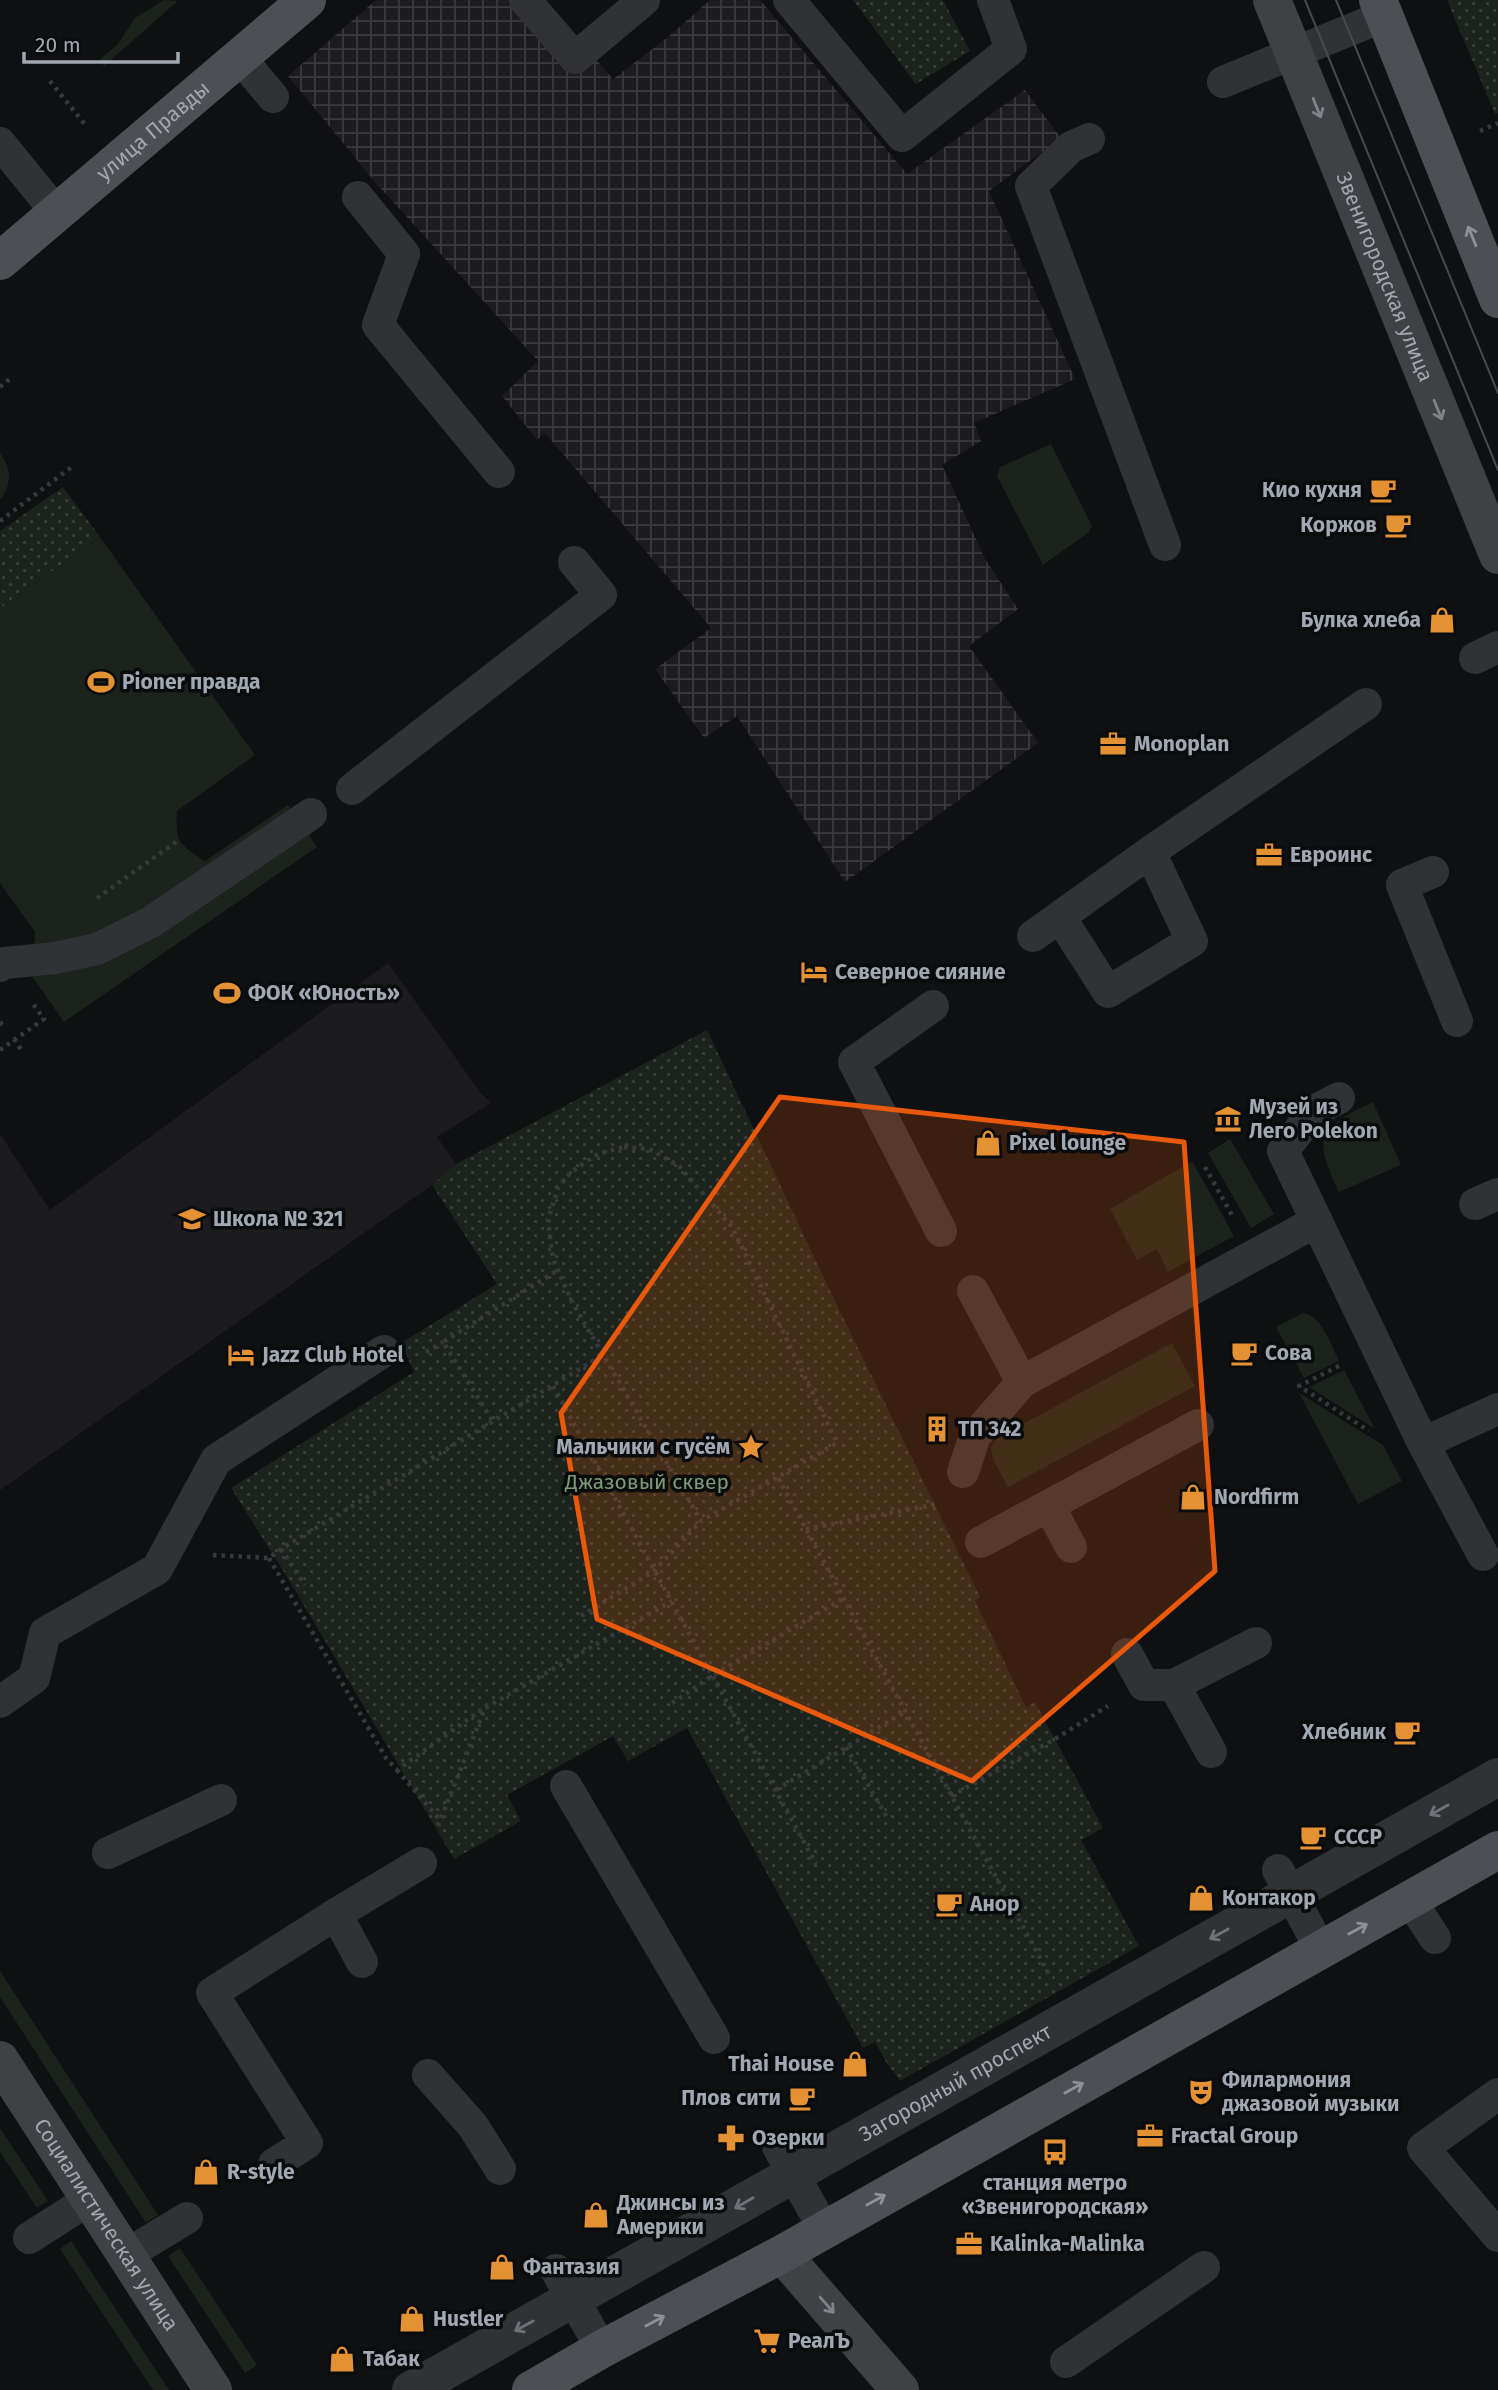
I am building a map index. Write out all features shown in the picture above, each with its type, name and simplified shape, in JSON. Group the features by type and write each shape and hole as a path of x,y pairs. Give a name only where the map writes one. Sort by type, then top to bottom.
{"main road":[{"name":"улица Правды","path":"0,261 241,59 307,0"},
{"path":"1381,8 1498,299"},
{"path":"531,2390 782,2254 1498,1850"}],"street":[{"name":"Звенигородская улица","path":"1272,0 1497,551"},
{"name":"Загородный проспект","path":"411,2390 565,2284 1284,1882 1498,1777"},
{"name":"Социалистическая улица","path":"0,2060 213,2390"},
{"path":"782,2254 900,2390"}],"lane":[{"path":"525,0 575,58 643,0"},
{"path":"789,0 902,136 1011,49 993,0"},
{"path":"1223,82 1294,53 1381,8"},
{"path":"241,59 273,97"},
{"path":"1089,139 1071,147 1031,186 1165,545"},
{"path":"0,143 57,213"},
{"path":"358,197 404,254 377,325 499,472"},
{"path":"352,789 601,595 574,562"},
{"path":"1033,936 1366,704"},
{"path":"0,966 97,949 151,922 311,814"},
{"path":"1060,917 1108,992 1192,941 1150,852"},
{"path":"1433,872 1402,885 1457,1021"},
{"path":"933,1006 854,1062 941,1231"},
{"path":"1339,1098 1314,1111 1283,1151 1423,1443 1483,1555"},
{"path":"963,1472 975,1436 1022,1382 1317,1221"},
{"path":"973,1291 1022,1382"},
{"path":"0,1702 34,1678 44,1633 157,1569 216,1460 384,1351"},
{"path":"1423,1443 1498,1409"},
{"path":"981,1542 1198,1425"},
{"path":"1049,1506 1071,1547"},
{"path":"1159,1685 1256,1643"},
{"path":"1127,1654 1159,1685 1211,1752"},
{"path":"566,1786 714,2038"},
{"path":"108,1853 221,1800"},
{"path":"274,2164 307,2143 212,1993 421,1863"},
{"path":"1284,1882 1321,1950"},
{"path":"1409,1900 1435,1938"},
{"path":"336,1914 362,1962"},
{"path":"428,2075 472,2126 500,2169"},
{"path":"1498,2094 1423,2148 1498,2236"},
{"path":"785,2161 824,2230"},
{"path":"29,2238 90,2199"},
{"path":"126,2255 187,2218"},
{"path":"1066,2362 1204,2267"},
{"path":"565,2284 603,2349"}],"path":[{"path":"50,81 85,122 88,136"},
{"path":"1479,131 1498,123"},
{"path":"0,387 11,378"},
{"path":"0,521 72,466"},
{"path":"0,1050 44,1019"},
{"path":"0,1022 5,1028"},
{"path":"14,1040 22,1051"},
{"path":"581,1616 654,1571 701,1521 837,1443 732,1227 679,1166 649,1149 624,1147 598,1154 571,1172 558,1188 548,1220 553,1259 572,1301 701,1521"},
{"path":"1205,1167 1254,1255"},
{"path":"492,1420 443,1342 558,1270"},
{"path":"1377,1347 1299,1386 1378,1437 1423,1443"},
{"path":"157,1569 208,1555 269,1558 492,1420 603,1355"},
{"path":"552,1386 816,1864"},
{"path":"778,1478 1051,1979"},
{"path":"806,1528 936,1506"},
{"path":"281,1549 305,1585"},
{"path":"269,1558 386,1758 441,1821"},
{"path":"672,1703 712,1676 844,1598"},
{"path":"397,1770 485,1707 672,1601"},
{"path":"951,1796 1159,1685"},
{"path":"436,1830 485,1707"},
{"path":"776,1790 906,1711"},
{"path":"846,1747 888,1819"}],"highlighted area":[{"path":"780,1097 1184,1142 1215,1571 972,1781 597,1619 561,1413"}],"shaded area":[{"path":"376,0 545,0 613,79 668,37 710,0 760,0 907,174 1025,90 1061,138 989,191 1075,379 974,423 981,441 942,465 985,559 1018,609 969,646 1038,743 845,882 737,716 704,738 655,669 711,628 545,433 537,440 502,396 538,361 375,182 288,76"},
{"name":"Школа № 321","path":"388,963 480,1092 491,1103 437,1137 456,1164 432,1185 0,1490 0,1134 50,1210"}],"green space":[{"path":"164,0 178,1 104,66 99,60 118,44 135,18"},
{"path":"853,0 943,0 970,51 916,84"},
{"path":"1447,0 1498,0 1498,113 1495,114"},
{"path":"1051,444 1092,526 1088,533 1043,565 997,476 1000,467"},
{"path":"0,453 7,465 9,476 7,488 0,500"},
{"path":"63,487 100,537 0,608 0,531"},
{"name":"Pioner правда","path":"100,537 255,755 177,811 180,842 205,861 288,805 317,847 64,1022 32,976 35,932 0,883 0,608"},
{"name":"Джазовый сквер","path":"707,1030 833,1297 980,1597 975,1601 1026,1707 1035,1702 1103,1828 1081,1840 1139,1946 900,2081 875,2042 863,2048 687,1728 628,1761 613,1736 507,1795 521,1821 454,1859 289,1580 231,1488 414,1372 401,1343 497,1284 432,1185 456,1164"},
{"path":"1373,1102 1401,1165 1339,1192 1325,1158 1325,1136 1341,1119"},
{"path":"1230,1139 1274,1214 1251,1228 1208,1153"},
{"path":"1192,1161 1234,1236 1168,1272 1157,1249 1137,1260 1110,1209"},
{"path":"1303,1313 1310,1315 1321,1325 1339,1361 1304,1378 1276,1327"},
{"path":"1172,1343 1195,1386 1008,1487 993,1459 991,1447 997,1438"},
{"path":"1344,1370 1375,1429 1309,1387"},
{"path":"1299,1393 1383,1445 1402,1481 1358,1504"},
{"path":"0,1971 158,2215 146,2223 0,1997"},
{"path":"0,2128 48,2201 37,2208 0,2152"},
{"path":"71,2241 169,2390 153,2390 60,2249"},
{"path":"180,2248 257,2365 245,2373 168,2256"}],"tram line":[{"path":"1305,0 1498,470"},
{"path":"1336,0 1498,393"}],"place":[{"name":"Кио кухня","path":"1383,490"},
{"name":"Коржов","path":"1398,525"},
{"name":"Булка хлеба","path":"1442,620"},
{"name":"Pioner правда","path":"101,682"},
{"name":"Monoplan","path":"1113,744"},
{"name":"Евроинс","path":"1269,855"},
{"name":"Северное сияние","path":"814,972"},
{"name":"ФОК «Юность»","path":"227,993"},
{"name":"Музей из Лего Polekon","path":"1228,1119"},
{"name":"Pixel lounge","path":"988,1143"},
{"name":"Школа № 321","path":"192,1219"},
{"name":"Сова","path":"1244,1353"},
{"name":"Jazz Club Hotel","path":"241,1355"},
{"name":"ТП 342","path":"937,1429"},
{"name":"Мальчики с гусём","path":"751,1447"},
{"name":"Nordfirm","path":"1193,1497"},
{"name":"Хлебник","path":"1407,1732"},
{"name":"СССР","path":"1313,1837"},
{"name":"Контакор","path":"1201,1898"},
{"name":"Анор","path":"949,1904"},
{"name":"Thai House","path":"855,2064"},
{"name":"Филармония джазовой музыки","path":"1201,2092"},
{"name":"Плов сити","path":"802,2098"},
{"name":"Fractal Group","path":"1150,2136"},
{"name":"Озерки","path":"731,2138"},
{"name":"станция метро «Звенигородская»","path":"1055,2152"},
{"name":"R-style","path":"206,2172"},
{"name":"Джинсы из Америки","path":"596,2215"},
{"name":"Kalinka-Malinka","path":"969,2244"},
{"name":"Фантазия","path":"502,2267"},
{"name":"Hustler","path":"412,2319"},
{"name":"РеалЪ","path":"767,2341"},
{"name":"Табак","path":"342,2359"}]}
